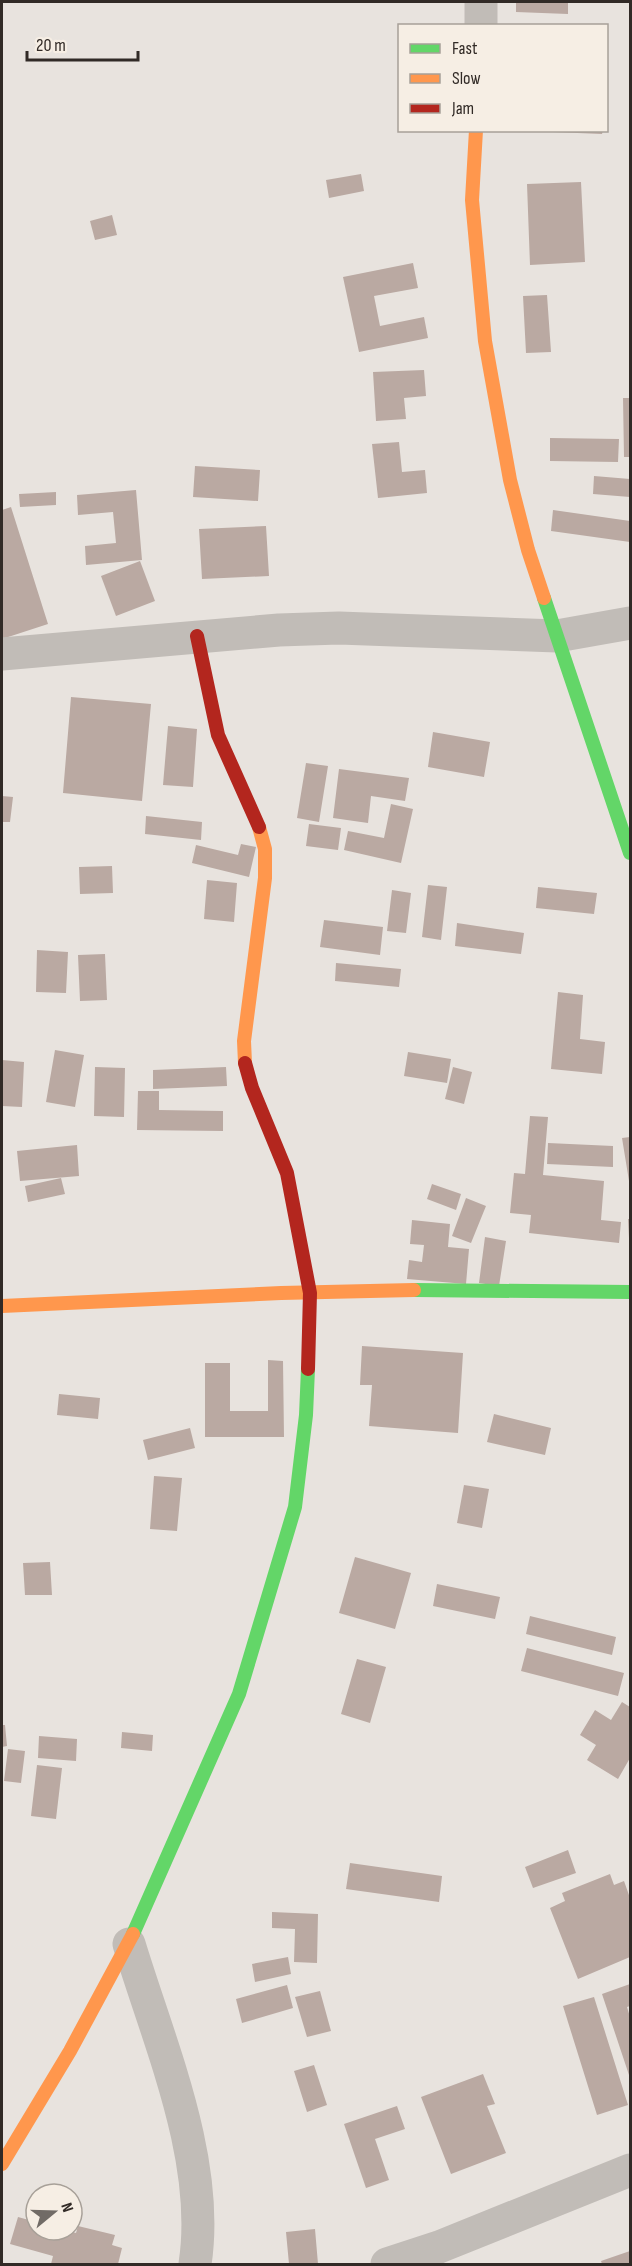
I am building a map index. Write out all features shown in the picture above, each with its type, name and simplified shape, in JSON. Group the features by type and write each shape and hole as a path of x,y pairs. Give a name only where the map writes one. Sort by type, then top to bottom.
{"street":[{"path":"481,2 481,24"},
{"path":"476,132 472,200 485,341 510,480 528,550 630,853"},
{"path":"2,654 196,636 339,628 557,636 630,623"},
{"path":"2,2164 70,2051 129,1944 238,1695 295,1507 306,1415 310,1293 286,1173 252,1088 245,1064 244,1041 265,878 264,843 218,735 196,636"},
{"path":"2,1306 63,1306 166,1298 519,1288 630,1292"},
{"path":"129,1944 185,2129 194,2170 198,2225 195,2265"},
{"path":"387,2265 439,2247 630,2170"}],"building":[{"path":"516,2 568,2 568,14 516,12"},
{"path":"553,132 602,132 602,134"},
{"path":"361,174 364,191 329,198 326,180"},
{"path":"581,182 585,262 530,265 527,184"},
{"path":"112,215 117,235 95,240 90,221"},
{"path":"413,263 418,288 374,296 380,326 424,317 428,338 359,352 343,277"},
{"path":"547,295 551,352 526,353 523,296"},
{"path":"424,370 426,396 404,398 406,419 376,421 373,372"},
{"path":"623,398 630,398 630,457 624,457"},
{"path":"550,438 619,439 618,462 550,461"},
{"path":"399,442 402,472 425,470 427,493 378,498 372,444"},
{"path":"195,466 260,470 258,501 193,497"},
{"path":"594,476 630,479 630,497 593,494"},
{"path":"136,490 142,560 86,565 85,546 116,543 113,512 78,515 77,495"},
{"path":"56,492 56,505 20,507 19,494"},
{"path":"11,507 48,624 2,639 2,510"},
{"path":"553,510 630,521 630,542 551,531"},
{"path":"266,526 269,576 202,579 199,529"},
{"path":"140,561 155,601 116,616 101,576"},
{"path":"71,697 151,704 142,801 63,793"},
{"path":"168,726 197,729 193,787 163,785"},
{"path":"433,732 490,742 484,777 428,767"},
{"path":"306,763 328,766 319,822 297,818"},
{"path":"339,769 409,778 405,801 371,796 368,823 333,818"},
{"path":"2,796 13,797 10,822 2,822"},
{"path":"391,804 413,809 401,863 344,850 348,831 384,838"},
{"path":"146,816 202,822 201,840 145,834"},
{"path":"309,824 341,828 338,850 306,846"},
{"path":"241,844 256,847 249,877 192,863 196,845 238,855"},
{"path":"112,866 113,893 80,894 79,867"},
{"path":"207,880 237,883 234,922 204,919"},
{"path":"428,885 447,887 441,940 422,937"},
{"path":"538,887 597,893 594,914 536,908"},
{"path":"392,890 411,893 406,933 387,931"},
{"path":"324,920 383,927 380,955 320,947"},
{"path":"457,923 524,933 521,954 455,946"},
{"path":"37,950 68,952 66,993 36,992"},
{"path":"105,954 107,1000 80,1001 78,955"},
{"path":"336,963 401,969 399,987 335,981"},
{"path":"558,992 583,995 580,1039 605,1042 602,1074 551,1069"},
{"path":"55,1050 84,1055 75,1107 46,1102"},
{"path":"408,1052 451,1059 447,1083 404,1076"},
{"path":"2,1060 24,1062 22,1107 2,1106"},
{"path":"95,1067 125,1068 124,1117 94,1116"},
{"path":"226,1067 227,1086 153,1089 153,1070"},
{"path":"453,1067 472,1072 464,1104 445,1099"},
{"path":"138,1091 159,1091 159,1110 223,1111 223,1131 137,1130"},
{"path":"530,1116 548,1117 543,1175 604,1181 601,1220 621,1222 619,1243 529,1233 531,1215 510,1213 514,1173 525,1174"},
{"path":"630,1137 630,1181 629,1181 622,1138"},
{"path":"548,1143 613,1146 613,1167 547,1164"},
{"path":"77,1145 79,1176 20,1181 17,1151"},
{"path":"61,1178 65,1194 28,1202 25,1186"},
{"path":"432,1184 461,1194 456,1210 427,1199"},
{"path":"466,1198 486,1206 471,1243 452,1236"},
{"path":"628,1219 630,1219 630,1238 629,1238"},
{"path":"412,1220 450,1224 448,1247 469,1249 466,1284 407,1279 409,1260 422,1262 424,1245 410,1244"},
{"path":"485,1237 506,1241 499,1286 479,1283"},
{"path":"362,1346 463,1353 458,1433 369,1426 372,1385 360,1385"},
{"path":"268,1360 283,1361 284,1437 205,1437 205,1363 230,1363 230,1411 268,1411"},
{"path":"59,1394 100,1398 98,1419 57,1415"},
{"path":"494,1414 551,1428 545,1455 487,1442"},
{"path":"190,1428 195,1448 148,1460 143,1440"},
{"path":"154,1476 182,1478 177,1531 150,1529"},
{"path":"464,1485 489,1489 482,1528 457,1523"},
{"path":"355,1557 411,1573 395,1629 339,1613"},
{"path":"50,1562 52,1595 25,1595 23,1563"},
{"path":"437,1584 500,1597 495,1619 433,1606"},
{"path":"530,1616 616,1637 612,1655 526,1634"},
{"path":"527,1648 624,1673 618,1696 521,1671"},
{"path":"357,1659 386,1667 370,1723 341,1714"},
{"path":"622,1702 630,1707 630,1758 618,1779 587,1760 596,1745 580,1735 595,1710 611,1720"},
{"path":"2,1725 5,1725 7,1746 2,1747"},
{"path":"122,1732 153,1735 152,1751 121,1748"},
{"path":"39,1736 77,1739 76,1761 38,1758"},
{"path":"8,1749 25,1751 21,1783 4,1781"},
{"path":"37,1765 62,1768 56,1819 31,1816"},
{"path":"568,1850 576,1873 533,1888 525,1867"},
{"path":"350,1863 442,1876 439,1902 346,1889"},
{"path":"610,1874 614,1885 624,1881 630,1898 630,1957 578,1979 550,1908 565,1901 562,1893"},
{"path":"272,1912 318,1914 317,1963 294,1962 295,1929 272,1928"},
{"path":"288,1957 291,1974 255,1982 252,1964"},
{"path":"630,1984 630,2006 627,2007 630,2017 630,2078 602,1994"},
{"path":"287,1985 293,2008 242,2023 236,1999"},
{"path":"320,1991 331,2031 307,2037 295,1997"},
{"path":"594,1997 628,2105 597,2115 563,2006"},
{"path":"314,2065 327,2105 307,2112 294,2071"},
{"path":"483,2074 495,2104 487,2106 506,2153 451,2174 421,2097"},
{"path":"397,2106 405,2129 375,2139 389,2180 366,2188 344,2124"},
{"path":"18,2217 24,2219 24,2242 84,2242 84,2227 115,2235 112,2245 122,2248 118,2264 51,2264 53,2256 10,2244"},
{"path":"315,2229 318,2264 289,2264 286,2232"},
{"path":"630,2251 630,2264 602,2264 601,2261"}],"traffic: fast":[{"path":"544,598 630,853"},
{"path":"414,1290 630,1292"},
{"path":"133,1934 239,1694 295,1507 306,1415 308,1369"}],"traffic: slow":[{"path":"476,132 472,200 485,341 510,480 528,550 544,598"},
{"path":"245,1063 244,1041 265,878 265,849 259,827"},
{"path":"2,1306 281,1293 414,1290"},
{"path":"2,2164 70,2051 133,1934"}],"traffic: jam":[{"path":"197,636 218,735 259,827"},
{"path":"245,1063 252,1088 287,1173 310,1293 308,1369"}]}
